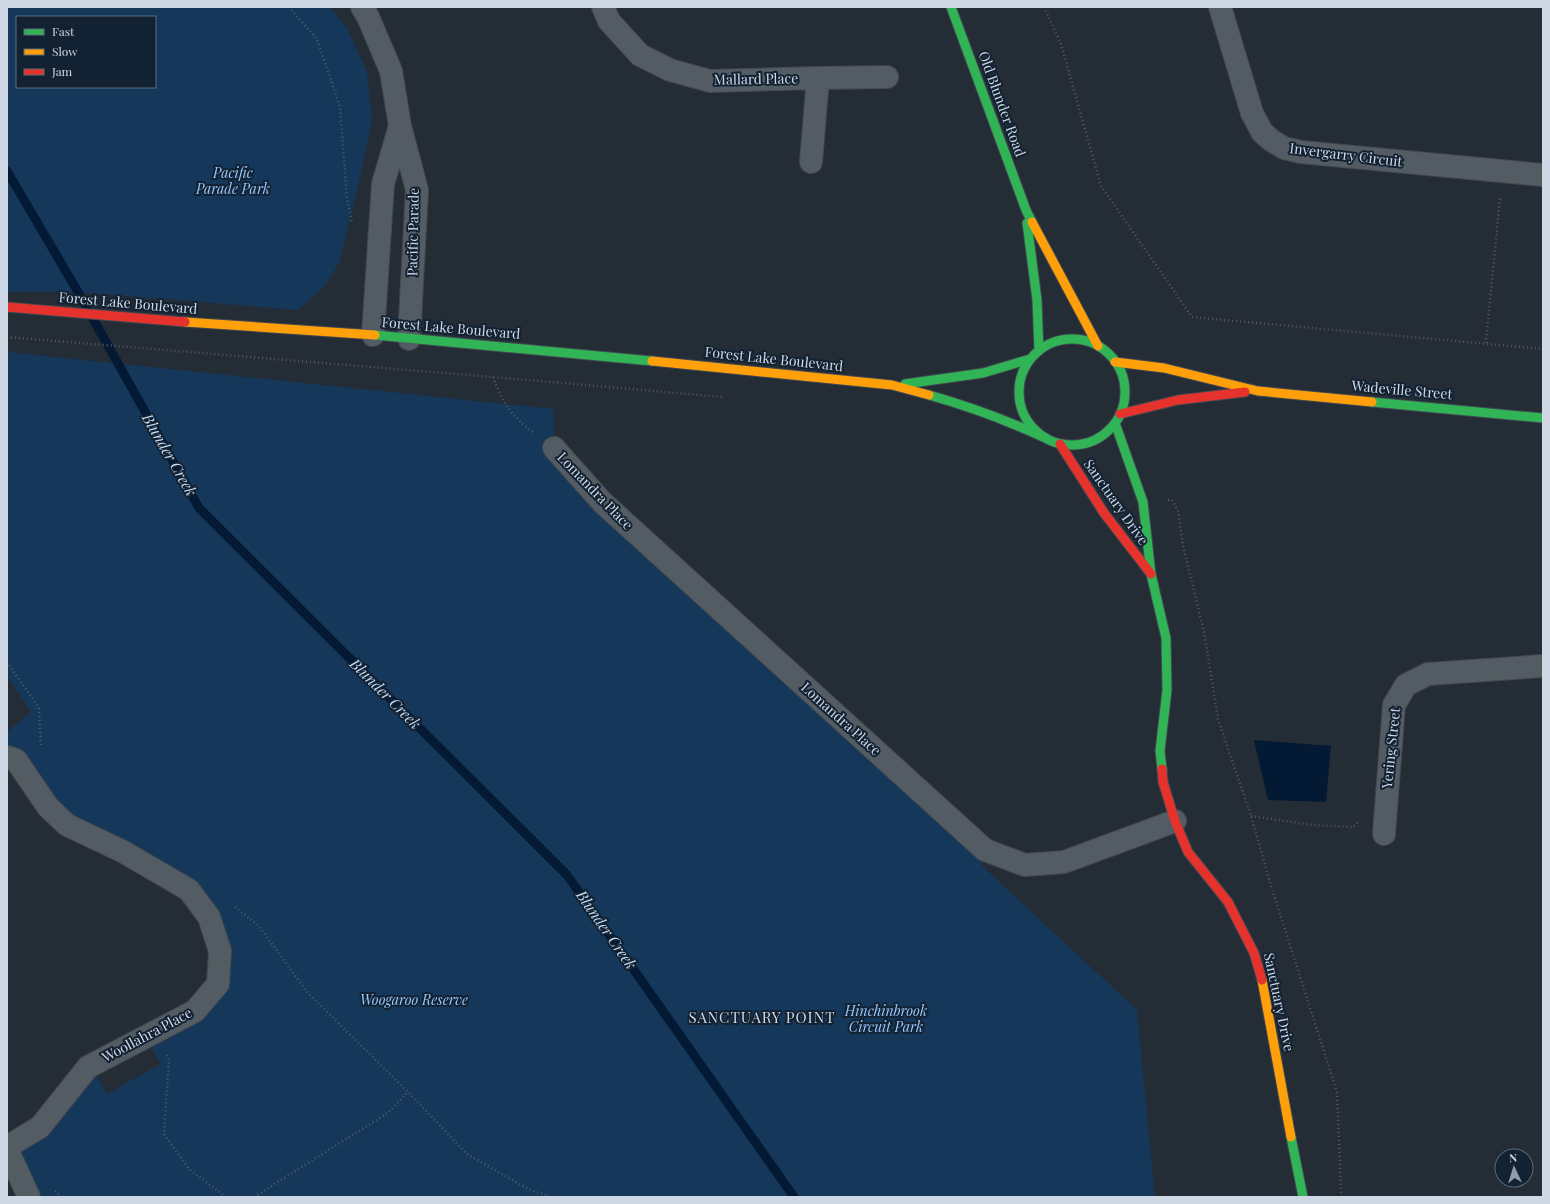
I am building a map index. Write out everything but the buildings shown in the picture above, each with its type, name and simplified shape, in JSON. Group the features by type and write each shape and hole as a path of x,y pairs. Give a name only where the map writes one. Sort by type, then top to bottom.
{"main road":[{"name":"Old Blunder Road","path":"951,7 1026,210 1072,294 1098,346"},
{"name":"Old Blunder Road","path":"1026,210 1037,300 1039,351"},
{"name":"Forest Lake Boulevard","path":"7,307 556,351 892,385 963,405 1010,422 1043,437"},
{"path":"1068,339 1084,341 1098,346 1108,353 1115,362 1123,378 1125,396 1120,414 1115,423 1104,434 1091,442 1075,445 1060,444 1043,437 1030,425 1021,410 1018,392 1021,375 1030,359 1039,351 1052,343 1068,339"},
{"name":"Forest Lake Boulevard","path":"892,385 965,378 1006,368 1030,359"},
{"name":"Wadeville Street","path":"1115,362 1164,368 1258,391 1543,418"},
{"name":"Wadeville Street","path":"1120,414 1178,400 1258,391"},
{"name":"Sanctuary Drive","path":"1115,423 1143,502 1151,574 1166,638 1166,690 1160,751 1163,782 1175,821 1188,852 1228,902 1254,953 1262,980 1303,1197"},
{"name":"Sanctuary Drive","path":"1060,444 1104,513 1151,574"}],"street":[{"name":"Pacific Parade","path":"362,7 368,17 391,71 400,126 417,190 409,339"},
{"name":"Mallard Place","path":"603,7 609,21 640,55 670,70 710,80 887,77"},
{"name":"Invergarry Circuit","path":"1220,7 1252,113 1262,132 1284,148 1301,152 1543,175"},
{"name":"Mallard Place","path":"811,162 818,78"},
{"name":"Pacific Parade","path":"372,336 384,184 400,126"},
{"name":"Lomandra Place","path":"554,448 602,502 985,850 1025,865 1064,862 1175,821"},
{"name":"Yering Street","path":"1384,834 1394,705 1406,685 1428,674 1543,666"},
{"name":"Woollahra Place","path":"7,757 16,760 48,807 67,824 122,851 189,890 209,917 220,951 218,984 195,1011 88,1067 40,1127 7,1148"},
{"path":"7,1148 29,1197"}],"path":[{"path":"289,7 317,39 340,107 347,199 353,228"},
{"path":"1044,7 1061,44 1101,186 1192,317 1543,349"},
{"path":"1486,343 1502,171"},
{"path":"7,337 201,354 493,376 730,397"},
{"path":"493,376 500,396 520,422 554,448"},
{"path":"1143,502 1172,500 1178,511 1183,546 1204,632 1218,719 1251,816 1271,886 1337,1092 1342,1197"},
{"path":"7,662 39,708 41,750"},
{"path":"1251,816 1313,825 1353,827 1386,799"},
{"path":"234,906 258,925 308,993 408,1092 467,1154 528,1189 551,1197"},
{"path":"153,1033 170,1059 164,1134 190,1169 226,1197"},
{"path":"254,1197 389,1112 408,1092"}],"green space":[{"name":"Pacific Parade Park","path":"7,7 330,7 347,28 367,72 372,119 340,261 324,287 298,310 78,292 7,292"},
{"path":"7,352 553,409 554,448 985,850 982,866 1137,1010 1155,1197 29,1197 7,1149 88,1067 195,1011 220,951 189,890 67,825 7,757 7,732 31,712 7,675","holes":["147,1040 161,1064 107,1094 94,1071"]}],"shaded area":[{"path":"1254,740 1331,746 1326,802 1268,800"}],"waterway":[{"name":"Blunder Creek","path":"7,171 78,292 199,508 567,875 794,1197"}],"traffic: fast":[{"path":"951,7 1026,210 1032,222"},
{"path":"1027,223 1037,300 1039,351"},
{"path":"375,335 652,361"},
{"path":"1072,339 1092,343 1109,355 1121,372 1125,392 1121,412 1109,429 1092,441 1072,445 1052,441 1035,429 1023,412 1019,392 1023,372 1035,355 1052,343 1072,339"},
{"path":"905,384 983,373 1030,359"},
{"path":"929,395 987,414 1043,437"},
{"path":"1372,402 1543,418"},
{"path":"1115,423 1143,502 1151,574 1166,638 1167,690 1160,751 1162,769"},
{"path":"1291,1137 1303,1197"}],"traffic: slow":[{"path":"1032,222 1098,346"},
{"path":"185,322 375,335"},
{"path":"652,361 892,385 929,395"},
{"path":"1115,362 1164,368 1258,391 1372,402"},
{"path":"1262,980 1291,1137"}],"traffic: jam":[{"path":"7,307 185,322"},
{"path":"1120,414 1178,400 1245,392"},
{"path":"1060,444 1104,513 1151,574"},
{"path":"1162,769 1163,782 1175,821 1188,852 1228,902 1254,953 1262,980"}],"district":[{"name":"SANCTUARY POINT","path":"762,1018"}],"park label":[{"name":"Woogaroo Reserve","path":"414,1000"},
{"name":"Hinchinbrook Circuit Park","path":"886,1020"}]}
